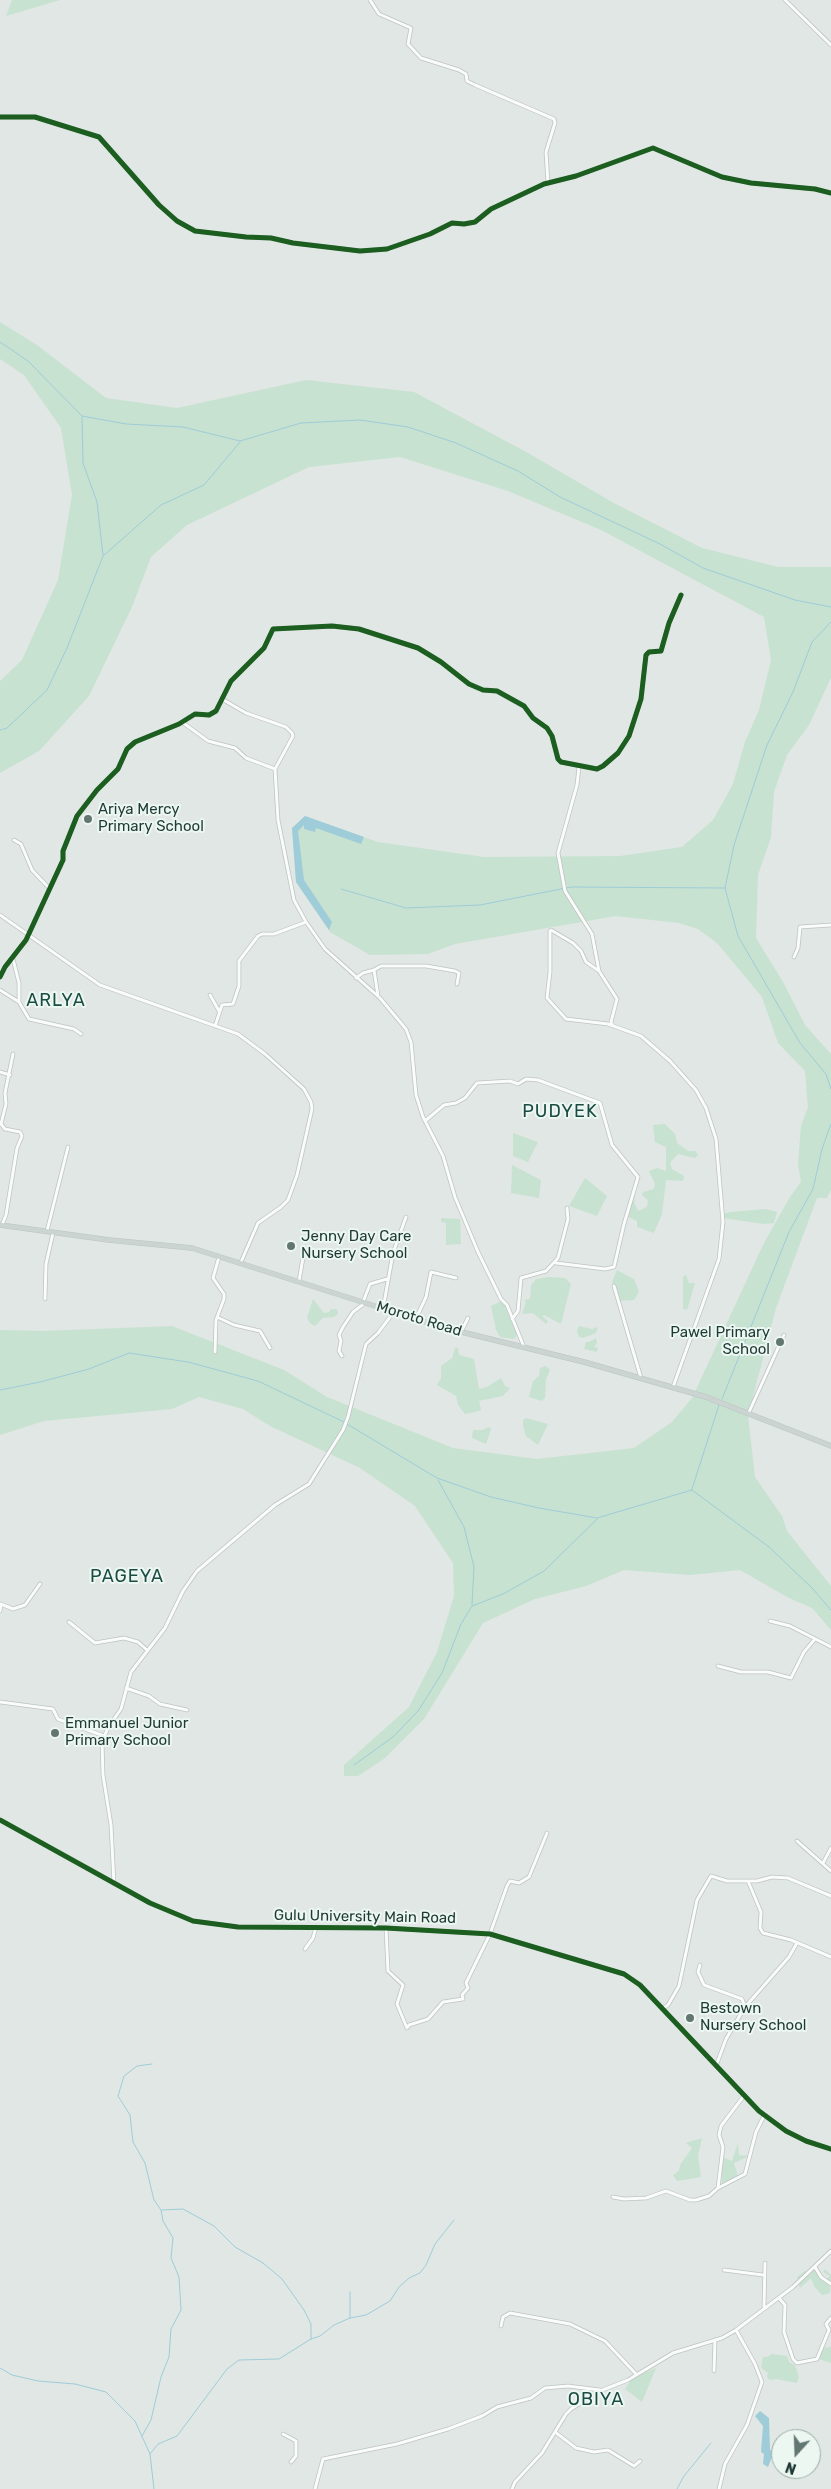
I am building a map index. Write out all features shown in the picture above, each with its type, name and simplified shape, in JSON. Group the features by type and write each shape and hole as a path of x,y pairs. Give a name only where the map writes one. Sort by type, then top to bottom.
{"main road":[{"name":"Moroto Road","path":"1,1225 192,1248 241,1262 393,1313 673,1387 749,1412 831,1446"}],"street":[{"path":"370,0 379,14 411,28 408,44 421,58 459,70 466,74 467,81 554,119 555,123 546,152 548,183"},
{"path":"785,0 831,45"},
{"path":"0,117 39,118 99,137 152,197 177,221 195,231 276,238 293,243 360,251 387,249 430,234 452,223 464,224 475,222 491,209 548,183 576,176 653,148 722,177 751,183 815,189 831,193"},
{"path":"0,977 4,967 24,945 63,860 63,851 77,816 97,790 115,774 126,749 135,742 182,722 194,714 212,713 217,710 231,681 264,648 273,629 332,626 366,630 427,652 468,684 482,690 497,692 520,703 533,718 547,728 552,736 558,759 564,764 593,769 604,766 625,744 641,699 646,655 649,652 661,651 669,623 681,595"},
{"path":"222,699 246,713 281,725 292,732 293,736 276,769 278,820 292,892 306,922 325,949 378,996 402,1023 409,1035 413,1053 416,1095 425,1121 444,1159 455,1197 478,1252 524,1347"},
{"path":"182,722 208,741 235,748 246,758 276,769"},
{"path":"579,767 577,786 558,853 564,888 592,934 599,971 617,999 610,1023"},
{"path":"14,840 21,844 32,870 49,888"},
{"path":"0,914 100,985 238,1034 265,1054 304,1089 311,1102 309,1127 288,1200 281,1208 258,1223 241,1262"},
{"path":"216,1026 219,1011 224,1004 233,1004 238,986 239,961 259,935 274,934 306,922"},
{"path":"794,957 798,948 800,927 831,925"},
{"path":"599,971 586,962 580,951 573,944 550,931 548,998 566,1019 610,1023 613,1027 641,1036 682,1072 700,1096 716,1139 723,1222 719,1259 673,1387"},
{"path":"13,958 19,983 18,1002"},
{"path":"356,978 363,972 374,970 376,967 438,967 458,972 457,984"},
{"path":"374,970 378,996"},
{"path":"0,990 18,1002 29,1019 74,1030 81,1034"},
{"path":"210,995 219,1011"},
{"path":"1,1225 6,1216 17,1148 22,1136 20,1132 1,1126 13,1054"},
{"path":"0,1072 10,1075"},
{"path":"425,1121 444,1105 465,1098 477,1083 510,1081 518,1084 526,1079 538,1080 600,1103 612,1144 638,1177 614,1267 605,1269 556,1263"},
{"path":"48,1231 68,1147"},
{"path":"512,1319 518,1311 521,1278 546,1271 556,1263 568,1219 567,1208"},
{"path":"383,1309 393,1253 406,1217"},
{"path":"45,1299 46,1264 53,1232"},
{"path":"299,1281 304,1252"},
{"path":"215,1352 216,1340 214,1335 217,1317 224,1299 224,1294 213,1278 220,1256"},
{"path":"414,1319 420,1312 426,1297 432,1272 456,1278"},
{"path":"342,1356 339,1351 341,1341 339,1336 343,1327 353,1312 364,1302 370,1284 388,1279"},
{"path":"614,1286 641,1378"},
{"path":"114,1885 111,1817 102,1775 104,1736 121,1709 131,1672 168,1624 183,1591 197,1571 275,1505 309,1484 343,1428 366,1344 393,1313"},
{"path":"217,1317 234,1325 260,1331 270,1348"},
{"path":"461,1332 468,1318"},
{"path":"749,1412 784,1335"},
{"path":"0,1611 2,1604 13,1609 25,1606 40,1584"},
{"path":"770,1621 790,1626 831,1647"},
{"path":"69,1622 95,1643 124,1638 138,1642 147,1650"},
{"path":"718,1666 741,1672 768,1672 791,1678 804,1652 815,1639"},
{"path":"126,1688 150,1696 160,1704 187,1710"},
{"path":"0,1702 53,1709 58,1719 104,1736"},
{"name":"Gulu University Main Road","path":"0,1820 150,1904 193,1921 238,1927 316,1926 490,1934 624,1974 640,1985 764,2116 806,2141 831,2149"},
{"path":"386,1928 388,1971 403,1985 397,2004 407,2028 409,2025 428,2020 443,2002 463,1999 462,1995 468,1988 466,1983 490,1934 508,1884 510,1881 523,1882 529,1877 546,1833"},
{"path":"797,1841 831,1871"},
{"path":"822,1863 831,1848"},
{"path":"662,2009 668,2005 678,1986 697,1900 711,1877 727,1881 748,1881 772,1877 788,1878 831,1896"},
{"path":"748,1881 761,1912 762,1932 797,1943 831,1957"},
{"path":"305,1949 313,1938 316,1926"},
{"path":"716,2066 726,2039 745,2007 789,1957 797,1943"},
{"path":"700,1966 698,1972 704,1985 742,1998 745,2007"},
{"path":"718,2188 723,2147 720,2128 744,2097"},
{"path":"613,2197 624,2199 646,2198 666,2191 680,2198 696,2200 706,2197 744,2174 756,2132 764,2116"},
{"path":"512,2489 515,2482 542,2453 566,2414 600,2390 636,2374 680,2350 715,2340 736,2330 779,2298 831,2251"},
{"path":"764,2308 763,2275 765,2263"},
{"path":"815,2267 820,2276 831,2284"},
{"path":"724,2270 763,2275"},
{"path":"779,2298 786,2305 784,2332 793,2359 797,2363 817,2359 829,2330 826,2324 831,2318"},
{"path":"501,2326 503,2318 510,2313 570,2324 605,2341 636,2374"},
{"path":"719,2489 725,2464 747,2425 762,2382 756,2364 736,2330"},
{"path":"714,2371 715,2340"},
{"path":"315,2489 323,2459 391,2446 431,2435 474,2420 497,2408 531,2398 545,2388 568,2386 600,2390"},
{"path":"555,2432 576,2448 594,2452 608,2450 634,2466 640,2461"},
{"path":"283,2434 296,2441 296,2456 291,2462"}],"green space":[{"path":"12,0 60,0 6,16"},
{"path":"0,322 37,345 106,398 177,408 306,380 414,392 530,454 612,502 702,548 778,567 831,567 831,678 809,725 787,755 774,792 771,837 758,875 756,938 783,982 805,1025 831,1054 831,1190 827,1198 817,1198 776,1308 748,1416 755,1477 782,1516 787,1531 831,1586 831,1630 812,1608 789,1598 740,1570 690,1575 624,1570 586,1586 535,1599 483,1623 424,1719 385,1758 358,1776 344,1776 344,1765 409,1707 437,1652 454,1596 453,1563 415,1506 360,1468 270,1426 243,1409 199,1397 172,1409 44,1421 0,1435 0,1330 43,1331 172,1326 284,1370 327,1397 453,1448 537,1459 634,1448 672,1422 692,1398 764,1243 790,1197 801,1182 798,1164 801,1126 808,1107 805,1071 778,1043 762,997 717,943 698,929 679,923 616,916 455,944 428,954 370,955 330,932 296,882 292,828 305,816 378,842 484,857 620,856 682,847 713,820 733,784 745,742 759,710 771,660 764,617 601,530 508,491 400,457 309,467 187,525 151,557 132,607 89,696 39,751 0,773 0,681 22,660 58,580 72,495 61,428 24,375 0,359"},
{"path":"665,1124 675,1134 677,1143 688,1151 695,1151 698,1155 695,1158 678,1154 670,1163 672,1169 684,1176 683,1181 666,1180 662,1214 654,1233 637,1227 637,1221 625,1215 635,1193 634,1202 638,1211 647,1207 648,1200 642,1195 643,1192 654,1189 655,1184 649,1171 657,1168 666,1171 666,1147 655,1142 653,1125"},
{"path":"513,1133 538,1142 528,1162 513,1156"},
{"path":"512,1165 541,1180 539,1198 511,1193"},
{"path":"585,1178 607,1196 597,1216 569,1206"},
{"path":"766,1209 777,1212 774,1223 764,1224 723,1218 723,1214 730,1212"},
{"path":"441,1218 460,1219 461,1244 446,1245 446,1223 441,1222"},
{"path":"617,1270 634,1279 639,1292 634,1300 619,1301 612,1282"},
{"path":"686,1275 689,1283 695,1283 687,1310 683,1309 683,1277"},
{"path":"549,1277 565,1278 571,1284 561,1324 544,1315 542,1316 548,1321 546,1324 533,1313 522,1314 526,1302 524,1300 530,1299 531,1285 536,1279"},
{"path":"313,1299 324,1313 329,1312 331,1309 337,1309 338,1314 334,1317 323,1318 315,1326 310,1323 307,1318"},
{"path":"501,1301 516,1333 516,1337 513,1339 500,1337 496,1330 491,1306"},
{"path":"579,1326 592,1329 598,1327 596,1333 583,1338 579,1337 577,1330"},
{"path":"596,1338 597,1343 594,1347 598,1348 597,1352 584,1349 586,1342"},
{"path":"455,1348 458,1348 459,1355 474,1359 479,1389 487,1387 501,1378 505,1386 510,1388 503,1396 479,1401 481,1410 465,1414 458,1405 456,1396 437,1385 441,1378 441,1366 452,1358"},
{"path":"546,1366 550,1370 546,1379 545,1398 542,1401 529,1397 533,1381 539,1376 540,1368"},
{"path":"526,1418 548,1424 538,1445 526,1436 523,1420"},
{"path":"489,1427 491,1429 486,1444 472,1438 473,1430 482,1430"},
{"path":"702,2138 698,2156 701,2177 677,2181 673,2175 679,2171 680,2165 692,2148 686,2143"},
{"path":"738,2143 739,2155 749,2156 734,2163 738,2177 722,2185 722,2162 724,2158 732,2161"},
{"path":"819,2269 817,2275 824,2281 830,2276 823,2272 825,2269 831,2275 830,2293 822,2295 814,2286 811,2278 800,2288 797,2277 805,2271"},
{"path":"831,2347 831,2363 819,2359 822,2348"},
{"path":"771,2354 787,2356 789,2362 795,2365 799,2377 797,2383 776,2379 770,2380 767,2377 768,2373 761,2368 763,2357 768,2357"},
{"path":"656,2368 642,2402 625,2389 633,2377"}],"water":[{"path":"305,816 364,837 361,844 316,828 315,832 304,829 304,825 298,831 304,880 332,922 329,930 296,882 292,828"},
{"path":"760,2411 769,2418 771,2460 768,2467 763,2464 764,2454 761,2452 763,2426 755,2416"}],"waterway":[{"path":"0,342 28,361 82,416 126,424 183,427 240,441 301,423 360,420 408,427 456,443 518,471 560,497 660,544 703,568 795,600 831,607"},
{"path":"82,417 83,463 97,502 103,555"},
{"path":"0,730 7,728 47,690 67,648 103,556 161,505 204,485 240,442"},
{"path":"831,622 812,642 793,692 767,745 734,845 725,888 738,936 800,1043 826,1074 831,1089"},
{"path":"341,889 406,908 480,905 571,887 725,888"},
{"path":"722,1399 789,1232 813,1189 822,1149 831,1124"},
{"path":"0,1390 89,1369 129,1353 188,1362 258,1381 344,1422"},
{"path":"692,1489 719,1405"},
{"path":"347,1424 437,1478 491,1497 539,1508 597,1518 692,1490"},
{"path":"438,1480 464,1527 474,1567 472,1605"},
{"path":"692,1490 769,1547 812,1588 831,1610"},
{"path":"354,1765 393,1737 418,1711 442,1673 461,1624 472,1606 503,1594 544,1571 597,1519"},
{"path":"142,2436 151,2420 161,2377 169,2357 171,2329 181,2310 179,2277 171,2258 173,2238 163,2221 161,2210 154,2200 145,2163 133,2142 130,2115 118,2096 124,2076 137,2066 152,2064"},
{"path":"162,2210 183,2209 214,2226 235,2247 263,2263 282,2279 304,2310 311,2324 311,2339"},
{"path":"150,2454 158,2444 177,2436 227,2369 239,2360 279,2359 311,2339 320,2336 334,2325 350,2318 366,2315 390,2301 399,2287 409,2278 420,2273 426,2265 435,2244 454,2220"},
{"path":"350,2292 350,2318"},
{"path":"0,2368 12,2375 38,2381 75,2384 106,2392 135,2421 150,2454 154,2489"},
{"path":"677,2489 684,2476 711,2443"}],"cycle path":[{"path":"0,117 35,117 99,137 159,205 177,221 195,231 271,238 293,243 360,251 387,249 430,234 452,223 464,224 475,222 491,209 544,184 576,176 653,148 722,177 751,183 815,189 831,193"},
{"path":"0,977 5,967 26,940 63,860 63,851 77,816 97,790 118,769 127,749 135,742 179,724 195,714 209,715 216,711 231,681 264,648 273,629 332,626 359,629 418,648 441,662 469,684 483,690 497,691 524,706 533,718 547,728 552,736 558,759 561,762 597,769 618,753 629,736 641,699 646,655 649,652 661,651 669,623 681,595"},
{"path":"0,1820 150,1903 193,1921 238,1927 386,1928 490,1934 624,1974 640,1985 759,2111 786,2131 806,2141 831,2149"}],"place":[{"name":"Ariya Mercy Primary School","path":"88,819"},
{"name":"Jenny Day Care Nursery School","path":"291,1246"},
{"name":"Pawel Primary School","path":"780,1342"},
{"name":"Emmanuel Junior Primary School","path":"55,1733"},
{"name":"Bestown Nursery School","path":"690,2018"}],"district":[{"name":"ARLYA","path":"56,1001"},
{"name":"PUDYEK","path":"560,1112"},
{"name":"PAGEYA","path":"127,1577"},
{"name":"OBIYA","path":"596,2400"}]}
